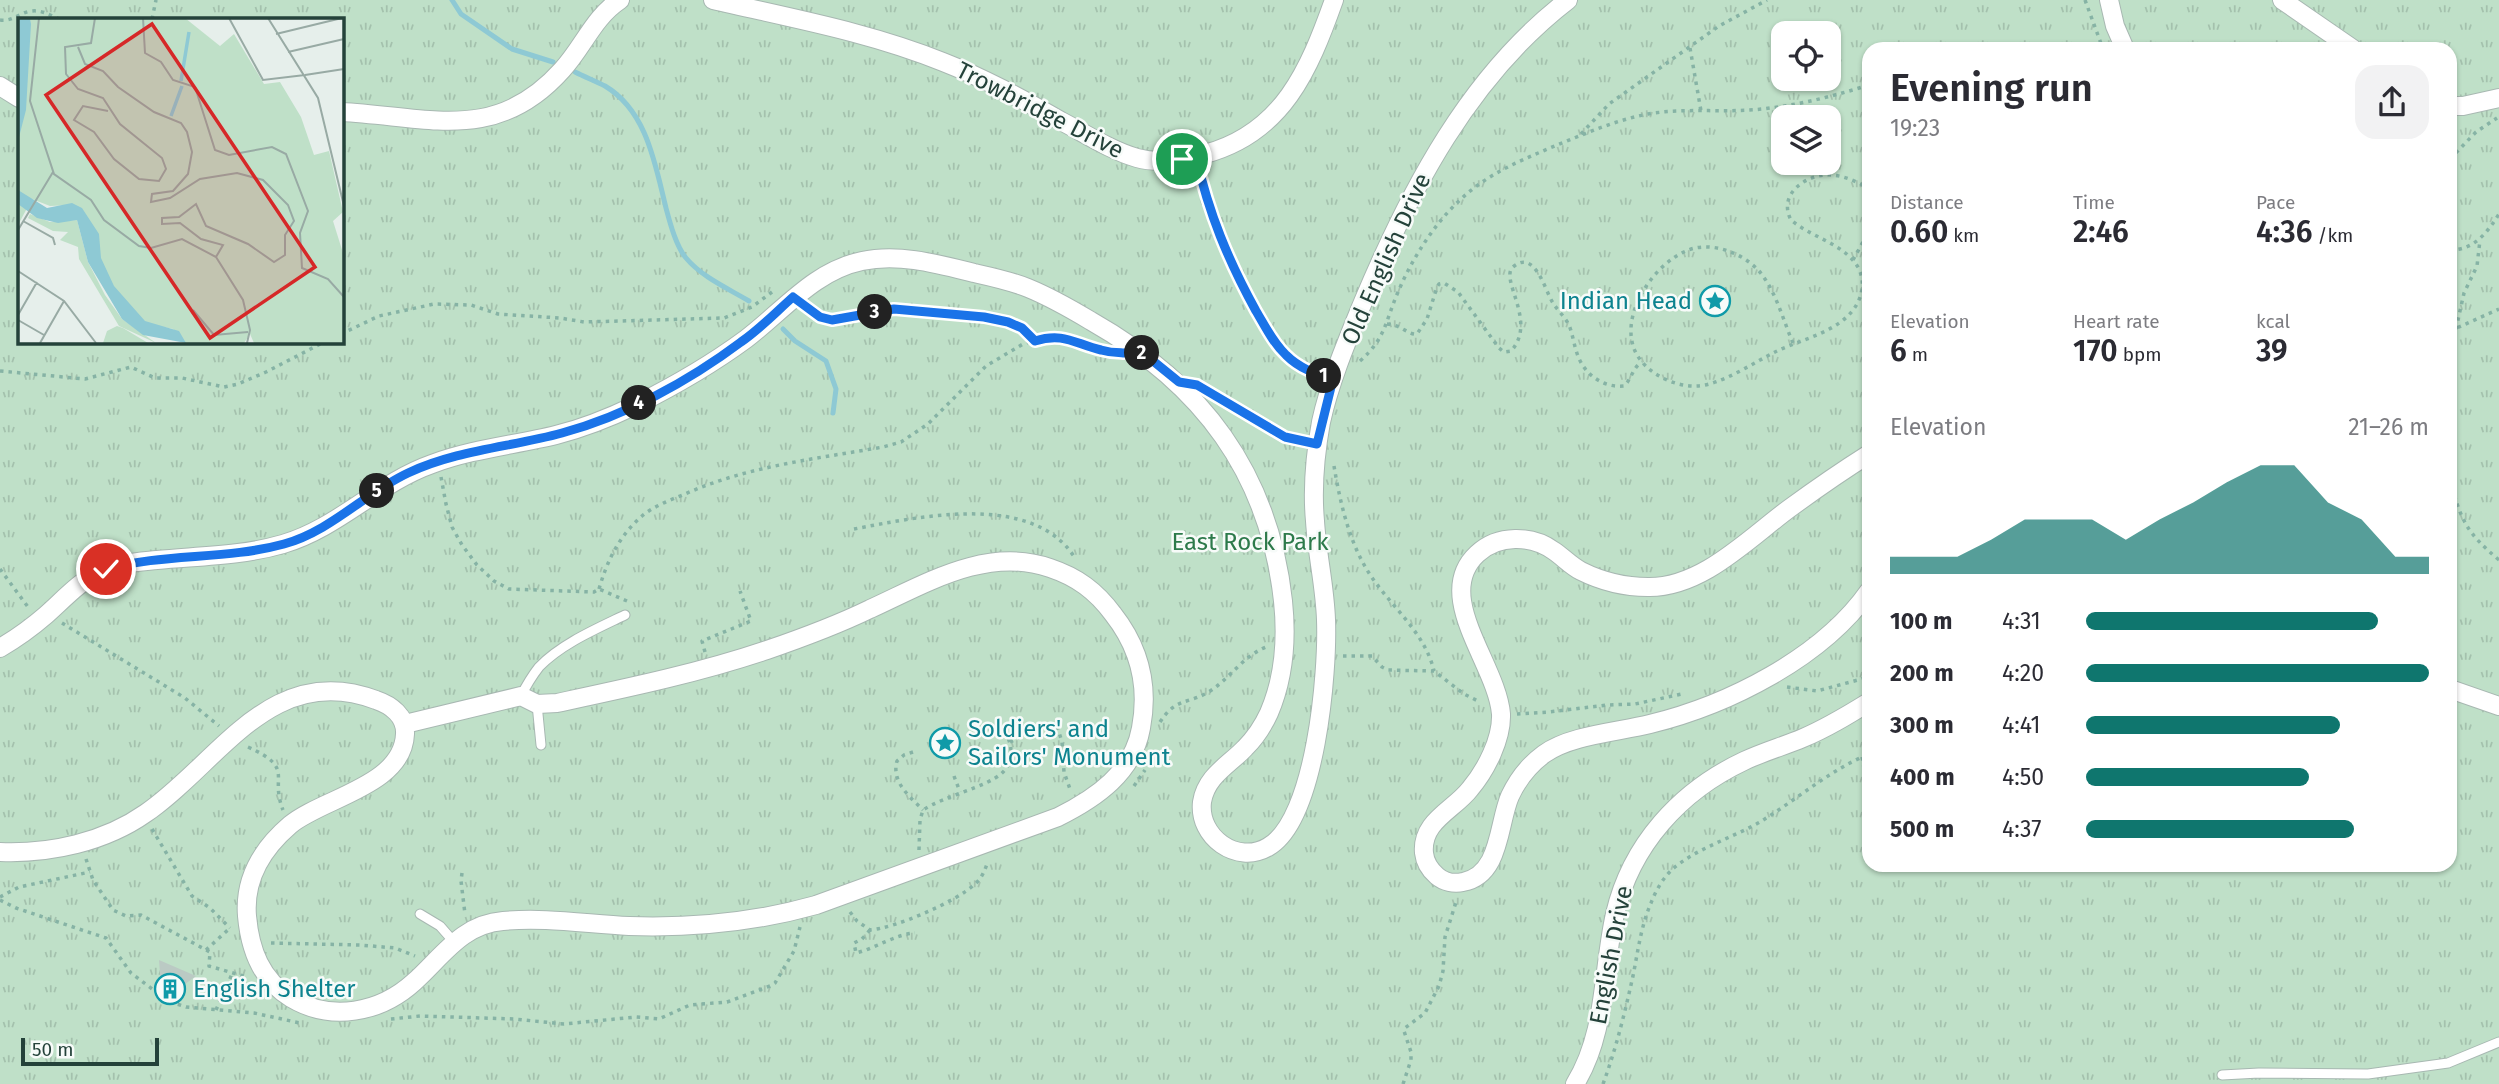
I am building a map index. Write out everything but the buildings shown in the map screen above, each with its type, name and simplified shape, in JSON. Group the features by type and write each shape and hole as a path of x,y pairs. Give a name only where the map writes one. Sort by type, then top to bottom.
{"street":[{"path":"343,112 461,122 502,113 552,81 565,67 594,22 620,0"},
{"name":"Trowbridge Drive","path":"713,0 807,21 906,48 1004,89 1096,141 1137,158 1156,161 1196,157 1213,152 1249,135 1285,104 1303,77 1334,0"},
{"name":"Old English Drive","path":"0,648 45,616 81,584 106,569 150,561 260,550 310,534 398,478 436,462 563,433 635,405 700,370 740,344 793,297 844,266 865,260 894,258 931,263 1024,286 1088,319 1142,352 1179,382 1219,429 1238,459 1264,512 1275,548 1284,616 1282,666 1261,730 1249,745 1212,778 1204,793 1201,809 1210,835 1220,845 1248,853 1260,851 1271,846 1281,836 1299,806 1313,755 1321,705 1326,635 1314,484 1317,444 1335,373 1379,262 1422,174 1487,80 1526,36 1567,0"},
{"path":"2109,0 2122,42"},
{"path":"2282,0 2343,42"},
{"path":"0,86 18,97"},
{"path":"2457,106 2499,98"},
{"path":"1862,459 1715,564 1687,579 1668,585 1649,587 1600,579 1581,571 1539,542 1525,539 1499,542 1477,554 1463,575 1461,600 1464,617 1486,662 1496,692 1501,714 1500,729 1479,777 1461,799 1435,821 1425,840 1424,858 1429,867 1444,880 1460,883 1480,873 1495,850 1507,801 1516,784 1527,769 1545,753 1562,744 1689,712 1759,681 1807,652 1832,633 1862,600"},
{"path":"0,852 43,850 83,842 110,833 144,815 171,794 230,736 277,704 314,693 333,691 377,700 400,715 405,724 401,750 379,777 366,786 316,808 292,823 258,862 248,891 247,914 251,945 269,982 294,1000 310,1007 331,1012 353,1011 386,1001 414,982 470,929 504,920 629,926 684,925 748,919 800,909 1058,817 1081,806 1106,788 1131,756 1141,731 1143,679 1134,647 1122,625 1092,590 1079,580 1046,566 1016,560 979,564 925,583 830,627 765,651 557,703 529,700 405,724"},
{"path":"2457,691 2499,706"},
{"name":"English Drive","path":"1575,1084 1591,1051 1597,1030 1615,916 1622,889 1629,869 1656,829 1682,802 1724,771 1815,732 1862,706"}],"lane":[{"path":"541,745 529,700 538,669 547,660 585,636 625,615"},
{"path":"420,914 440,926 454,942"},
{"path":"2222,1075 2368,1074 2448,1063 2499,1042"}],"path":[{"path":"152,18 156,0"},
{"path":"1580,136 1609,104 1735,16 1767,0"},
{"path":"2085,0 2100,42"},
{"path":"0,20 13,19 34,10 57,18"},
{"path":"1690,47 1701,111"},
{"path":"1196,157 1213,222 1226,254 1267,330 1296,364 1335,373 1357,363 1381,339 1398,292 1415,257 1458,202 1498,172 1580,136 1647,114 1770,108 1821,99 1862,87"},
{"path":"2457,152 2476,132 2499,117"},
{"path":"1862,186 1843,177 1819,176 1801,183 1794,190 1787,206 1791,220 1837,247 1853,260 1862,277"},
{"path":"2457,249 2480,240 2499,214"},
{"path":"2457,324 2464,293 2477,265 2480,240"},
{"path":"1853,260 1862,244"},
{"path":"1793,343 1768,284 1759,272 1748,261 1731,252 1700,247 1687,250 1672,260 1647,287 1632,322 1635,350 1642,362 1661,377 1685,386 1698,386 1711,384 1793,343 1819,335 1836,326 1857,305 1862,288"},
{"path":"1387,324 1399,325 1410,333 1417,334 1427,319 1437,287 1444,283 1458,292 1490,337 1507,353 1514,347 1522,317 1508,274 1511,268 1528,263 1538,270 1549,295 1569,326 1578,359 1589,373 1606,384 1624,386 1629,382 1636,366 1642,362"},
{"path":"343,333 379,316 434,304 471,304 498,314 584,322 724,318 752,307 780,288 820,317 832,320 894,309 984,317 1015,325 1035,341"},
{"path":"2457,329 2499,309"},
{"path":"436,462 453,527 477,565 494,581 509,589 594,592 599,589 612,553 631,527 648,511 697,489 755,469 901,442 928,424 986,366 1023,344 1047,337 1067,338 1108,351"},
{"path":"0,371 85,379 131,367 149,376 193,380 225,387 249,380 322,343"},
{"path":"1208,391 1244,415 1285,437 1326,446 1333,454 1343,507 1360,558 1383,593 1419,637 1434,671 1464,694 1485,702"},
{"path":"2457,500 2466,526 2479,543 2499,560"},
{"path":"854,529 961,514 980,514 1026,522 1052,535 1071,552 1079,568 1079,580"},
{"path":"0,569 45,616 185,698 230,736 274,761 279,776 281,806 292,823"},
{"path":"599,589 617,597"},
{"path":"703,643 702,641 751,621 740,591"},
{"path":"1157,732 1170,710 1184,700 1208,693 1251,654 1272,645"},
{"path":"1336,657 1372,656 1388,670 1434,671"},
{"path":"1777,688 1795,687 1817,691 1862,679"},
{"path":"1501,714 1532,714 1635,704 1686,693"},
{"path":"1010,742 1042,727 1051,724 1057,726 1062,742 1064,772"},
{"path":"923,810 1002,773 1010,758 1010,742 1002,730 977,732"},
{"path":"913,752 897,761 896,774 906,793 923,810"},
{"path":"1602,1084 1628,998 1650,904 1667,875 1706,848 1767,818 1862,757"},
{"path":"954,776 960,792"},
{"path":"923,810 919,843 923,866"},
{"path":"144,815 192,896 230,928"},
{"path":"83,842 90,872 106,903 119,914 141,915 206,950 209,952 209,966 221,971"},
{"path":"915,933 899,935 883,944 856,953 853,943 862,939 870,930 891,926 949,903 974,886 982,877 989,858"},
{"path":"0,897 19,887 90,872"},
{"path":"462,873 464,910 470,929"},
{"path":"1403,1084 1411,1060 1404,1031 1425,1013 1439,986 1443,971 1444,937 1456,904 1460,883"},
{"path":"840,895 853,917 870,930"},
{"path":"206,950 247,914"},
{"path":"251,945 313,943 395,948 409,952 430,965"},
{"path":"216,1010 232,973"},
{"path":"770,986 774,992"}],"green space":[{"name":"East Rock Park","path":"0,0 2499,0 2499,1084 0,1084"}],"waterway":[{"path":"452,0 461,14 512,49 553,62"},
{"path":"575,72 605,86 619,97 631,109 640,124 653,157 674,234 686,258 707,277 749,301"},
{"path":"783,329 795,341 826,361 836,389 833,413"}],"place":[{"name":"Indian Head","path":"1715,301"},
{"name":"Soldiers' and Sailors' Monument","path":"945,743"},
{"name":"English Shelter","path":"170,989"}],"route":[{"path":"106,569 123,564 229,555 287,543 332,522 408,473 436,462 563,433 601,420 700,370 740,344 793,297 807,310 832,320 894,309 984,317 1022,328 1035,341 1047,337 1067,338 1115,353 1142,352 1179,382 1197,385 1285,437 1317,444 1333,379 1296,364 1267,330 1226,254 1213,222 1196,157 1182,159"}]}
